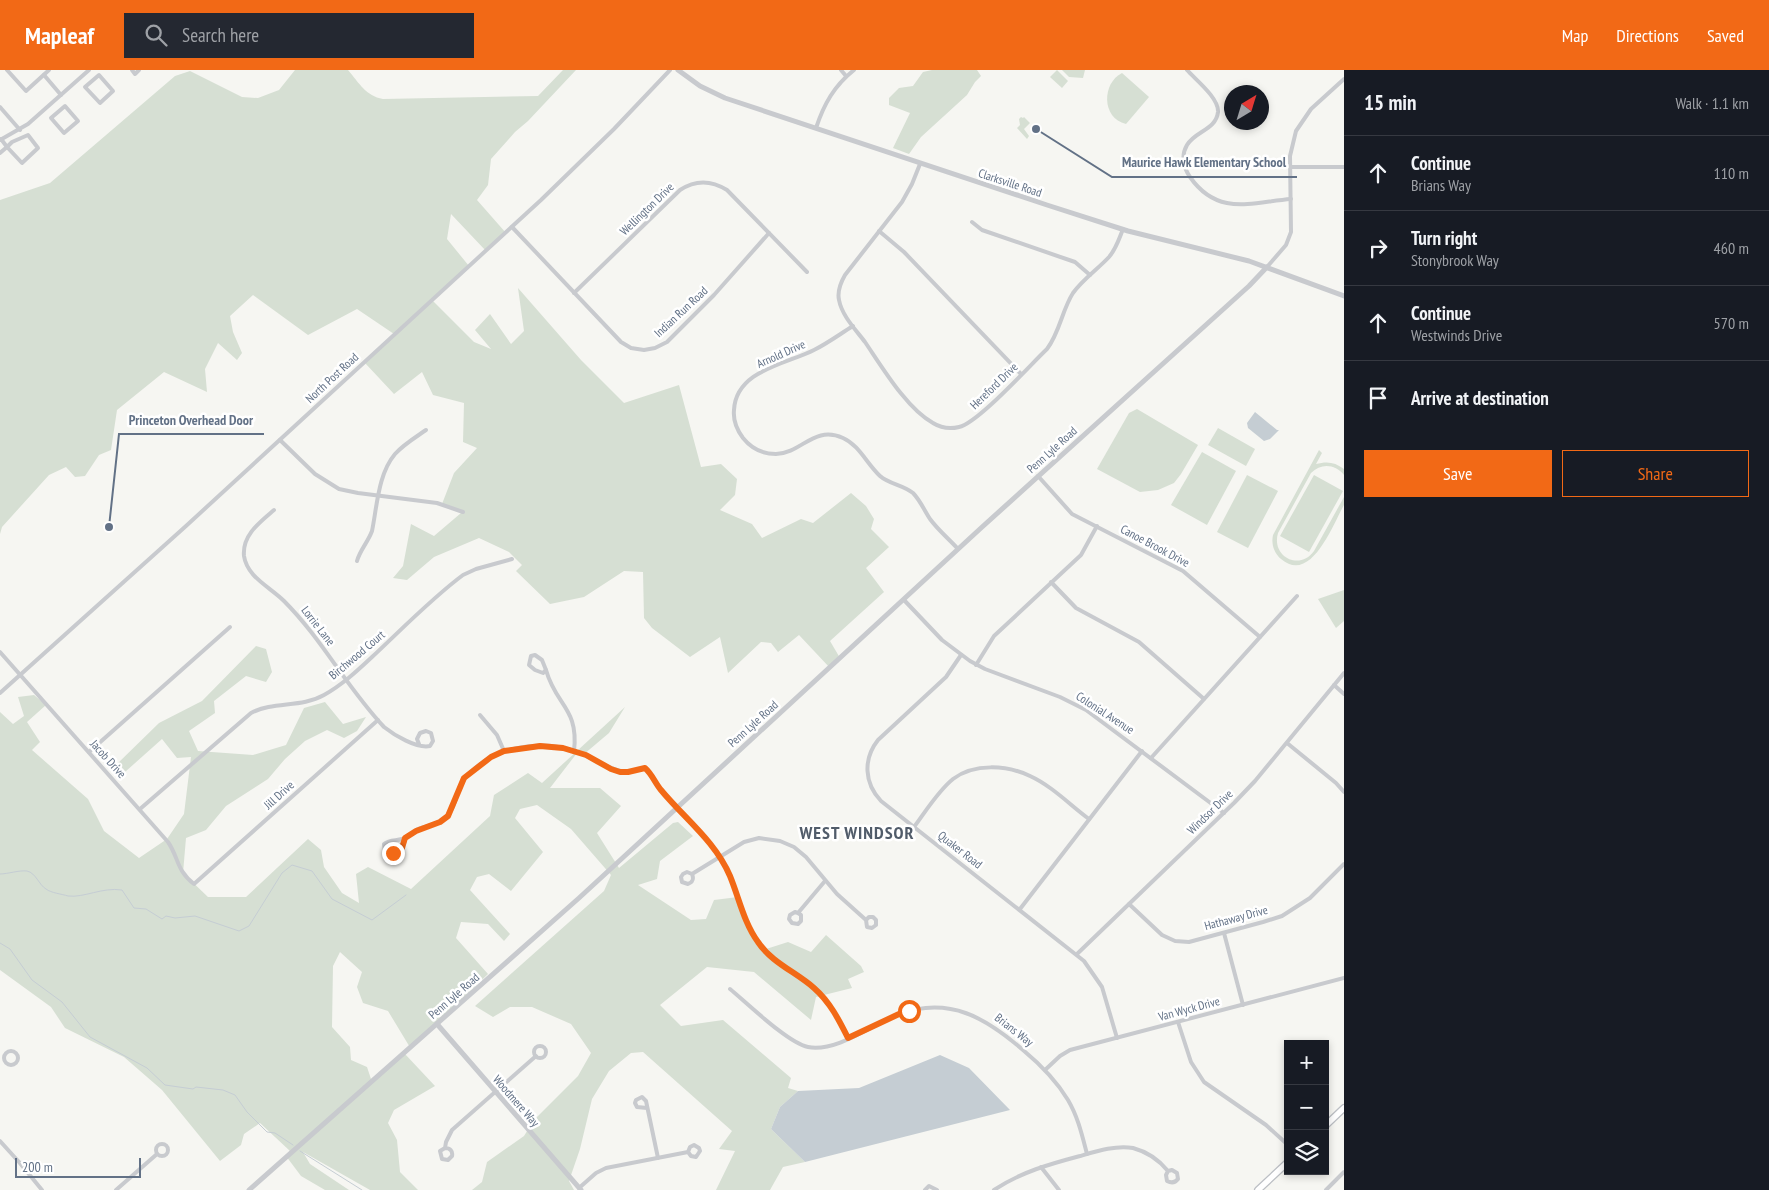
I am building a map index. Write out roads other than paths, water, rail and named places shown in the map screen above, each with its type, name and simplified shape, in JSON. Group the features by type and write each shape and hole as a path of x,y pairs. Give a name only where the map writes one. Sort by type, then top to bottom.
{"main road":[{"path":"1329,1122 1344,1108"},
{"path":"1258,1190 1284,1166"}],"street":[{"path":"7,70 26,91 49,70"},
{"path":"0,153 7,146 12,142 28,135 38,148 22,163 7,146 0,140 20,130 89,70"},
{"path":"132,70 135,74 139,70"},
{"name":"North Post Road","path":"0,693 512,227 614,129 670,70"},
{"name":"Clarksville Road","path":"678,70 713,93 920,164 1123,229 1267,267 1344,296"},
{"path":"841,70 846,76"},
{"path":"816,128 832,92 854,70"},
{"path":"1187,70 1213,98 1218,109 1214,122 1194,137 1185,150 1184,166 1193,182 1212,197 1236,205 1252,205 1291,199"},
{"path":"44,75 61,95"},
{"path":"80,79 86,87 100,103 113,91 99,75 86,87"},
{"path":"1267,267 1282,250 1289,238 1292,226 1291,147 1300,123 1311,109 1344,79"},
{"path":"44,110 64,133 78,121 65,106 51,118"},
{"path":"0,107 20,130"},
{"name":"Hereford Drive","path":"920,164 908,194 845,275 840,287 839,299 853,326 898,390 919,412 940,426 958,427 970,423 1052,342 1068,301 1078,286 1113,252 1123,229"},
{"path":"1291,167 1344,167"},
{"name":"Wellington Drive","path":"574,294 680,190 691,184 709,182 727,190 807,272"},
{"path":"972,222 982,230 1074,262 1090,275"},
{"name":"Indian Run Road","path":"512,227 574,294 625,345 637,349 654,348 671,338 714,295 769,233"},
{"path":"880,231 904,252 1021,374"},
{"name":"Penn Lyle Road","path":"249,1190 574,902 1267,267"},
{"name":"Arnold Drive","path":"853,326 815,350 775,365 745,383 738,394 734,406 734,419 738,431 751,446 771,454 790,451 809,439 821,435 834,435 847,440 856,447 883,478 912,492 930,519 958,549"},
{"path":"357,561 370,539 384,474 390,460 402,448 426,430"},
{"path":"280,440 315,474 330,484 348,491 437,503 463,512"},
{"name":"Canoe Brook Drive","path":"1038,476 1067,510 1077,517 1183,571 1260,637"},
{"name":"Lorrie Lane","path":"274,510 249,534 244,552 246,564 253,574 293,611 378,720 399,738 419,744"},
{"path":"976,665 994,636 1081,555 1097,526"},
{"name":"Birchwood Court","path":"140,809 251,713 267,706 309,701 325,694 347,680 463,575 476,569 512,560"},
{"path":"1051,582 1076,608 1138,642 1204,699"},
{"path":"1151,758 1297,596"},
{"path":"904,600 932,630 961,655"},
{"path":"88,752 230,627"},
{"name":"Jacob Drive","path":"0,652 168,842 175,853 181,872 194,884"},
{"path":"546,670 541,673 531,667 529,663 531,656 535,655 540,658 546,670 554,691 572,717 576,737 574,751"},
{"name":"Colonial Avenue","path":"961,655 976,665 1073,703 1099,718 1224,813"},
{"name":"Quaker Road","path":"961,655 946,677 878,740 868,758 868,778 872,790 881,801 1077,954 1091,969 1102,987 1117,1038"},
{"name":"Windsor Drive","path":"1077,954 1224,813 1287,743 1344,673"},
{"path":"1334,686 1344,694"},
{"path":"480,715 497,735 504,751"},
{"name":"Jill Drive","path":"194,884 378,720"},
{"path":"426,731 431,733 433,738 432,744 427,747 419,744 417,739 420,732 426,731"},
{"path":"1287,743 1336,783 1344,792"},
{"path":"405,838 404,844 399,850 388,853 384,849 386,842 405,838 421,828 444,819 451,812 464,778 491,757 504,751 540,746 563,748 574,751 620,772 645,768 661,790 708,841 719,856 730,876 749,926 759,943 772,958 820,993 833,1008 848,1038"},
{"path":"1020,909 1142,751"},
{"path":"914,827 952,780 974,769 989,767 1013,770 1030,776 1045,785 1089,820"},
{"path":"692,874 744,842 758,838 773,839 787,843 800,852 837,894 866,920"},
{"name":"Hathaway Drive","path":"1129,904 1157,932 1176,941 1189,942 1272,919 1291,911 1310,898 1344,864"},
{"path":"798,913 825,881"},
{"path":"1224,933 1243,1005"},
{"name":"Van Wyck Drive","path":"1045,1070 1064,1052 1344,978"},
{"name":"Brians Way","path":"730,989 791,1040 802,1046 822,1048 835,1045 899,1014 930,1008 950,1009 968,1013 989,1022 1045,1070 1060,1088 1072,1107 1080,1127 1087,1154"},
{"path":"1178,1022 1190,1062 1204,1082 1266,1124 1284,1141"},
{"name":"Woodmere Way","path":"437,1024 580,1189"},
{"path":"445,1148 449,1136 457,1125 536,1056"},
{"path":"0,1064 5,1062"},
{"path":"647,1108 658,1158"},
{"path":"0,1141 42,1190"},
{"path":"994,1190 1017,1176 1041,1167 1112,1148 1135,1149 1156,1159 1168,1171"},
{"path":"580,1189 596,1173 606,1168 688,1152"},
{"path":"116,1190 157,1154"},
{"path":"1041,1167 1059,1190"},
{"path":"1326,1190 1344,1172"},
{"path":"925,1190 929,1186 937,1190"},
{"path":"1330,1186 1334,1190"}],"waterway":[{"path":"0,874 27,871 33,874 48,890 68,896 115,889 122,890 134,908 146,909 162,919 166,916 175,918 195,916 239,931 249,926 282,873 292,865 312,871 332,899 372,920 406,895"},
{"path":"0,943 10,949 32,980 62,1002 90,1037 147,1068 165,1085 193,1089 196,1087 223,1090 235,1095 247,1112 267,1132 275,1133 293,1145"},
{"path":"300,1151 362,1190"}],"place":[{"name":"Maurice Hawk Elementary School","path":"1036,129"},
{"name":"Princeton Overhead Door","path":"109,527"}],"district":[{"name":"WEST WINDSOR","path":"857,833"}]}
